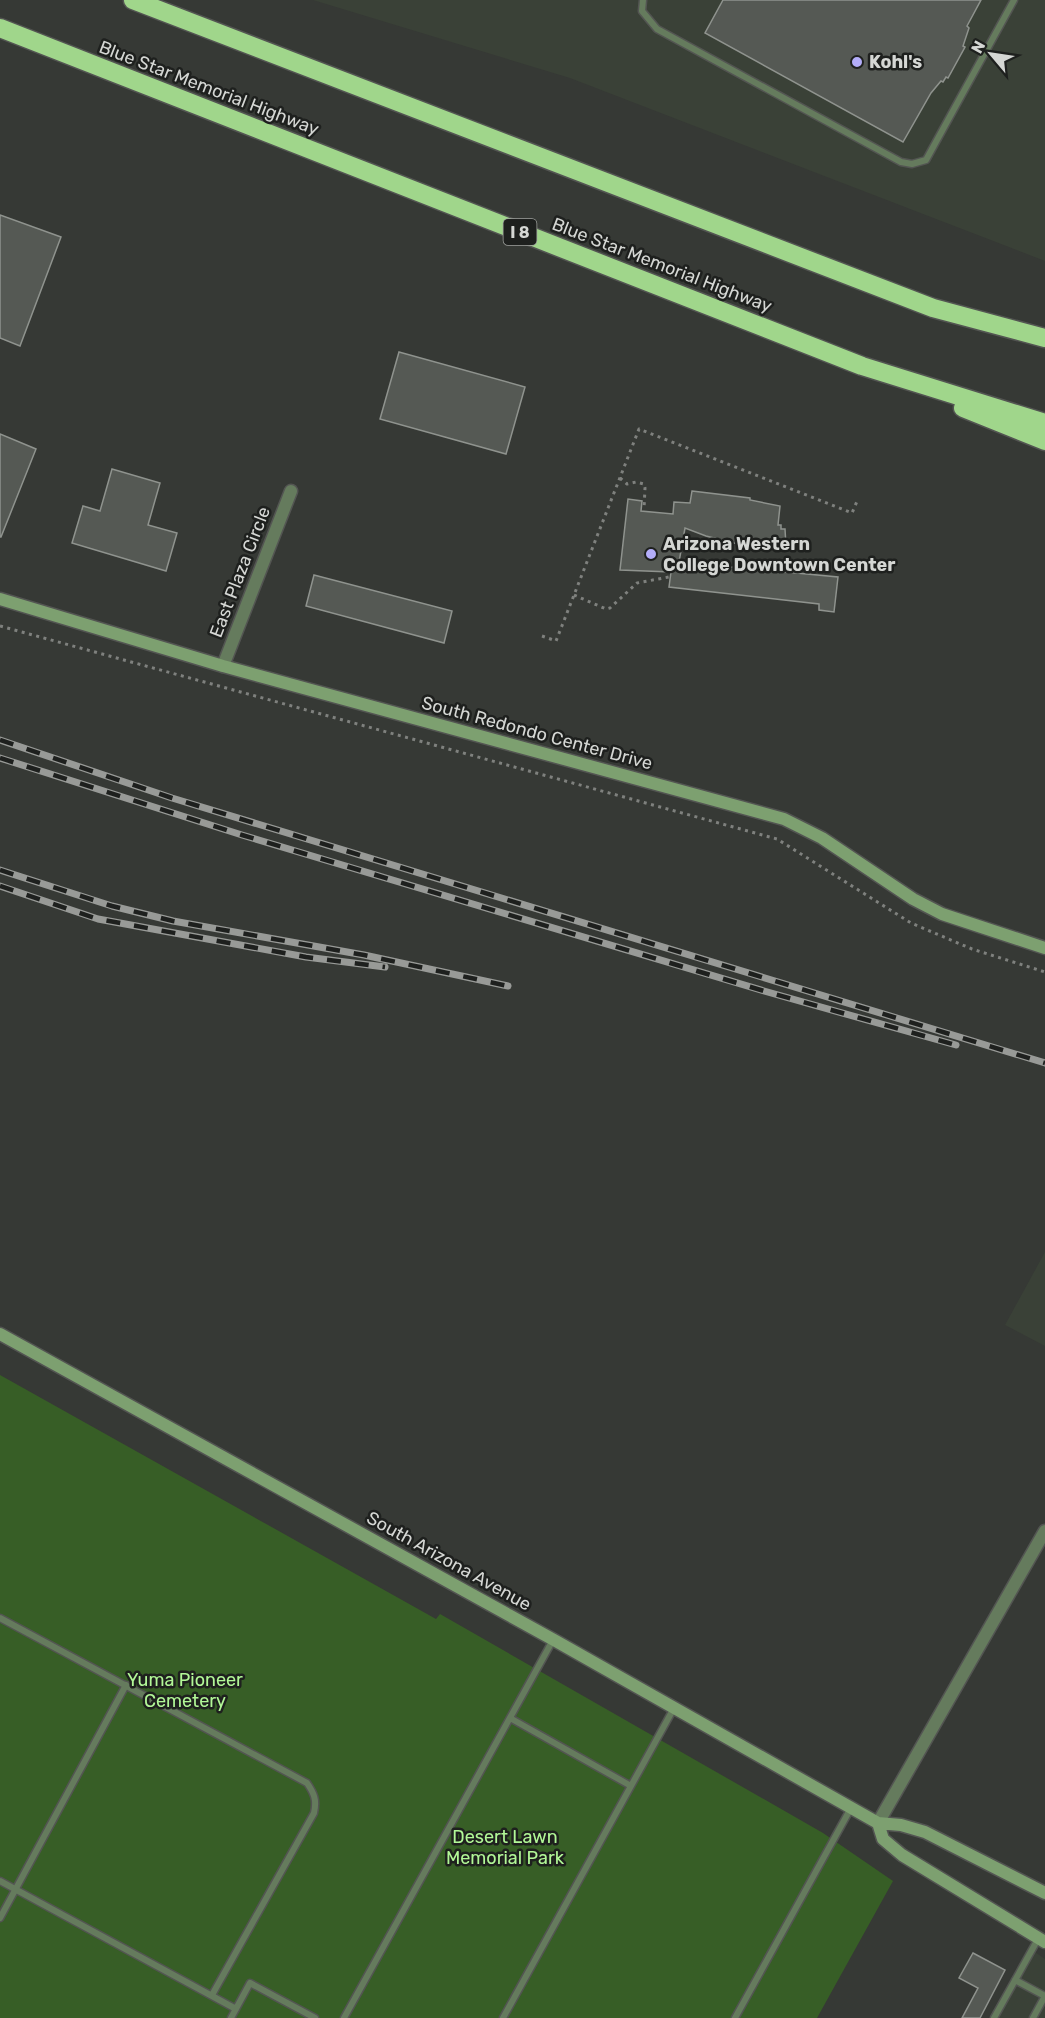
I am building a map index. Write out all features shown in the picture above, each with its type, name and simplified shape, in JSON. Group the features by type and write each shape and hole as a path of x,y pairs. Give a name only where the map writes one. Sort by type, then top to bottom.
{"highway":[{"path":"133,0 933,308 1045,338"},
{"path":"162,0 201,27"},
{"name":"Blue Star Memorial Highway","path":"0,28 862,366 1045,423"},
{"path":"933,308 1045,329"},
{"path":"862,366 1045,441"}],"street":[{"name":"East Plaza Circle","path":"223,666 291,491"},
{"name":"South Redondo Center Drive","path":"0,599 223,666 784,819 822,838 913,899 942,914 1045,948"},
{"name":"South Arizona Avenue","path":"0,1334 554,1640 879,1823 901,1825 925,1832 1045,1893"},
{"path":"1042,1940 902,1855 883,1839 879,1823 1045,1531"}],"lane":[{"path":"643,0 642,11 657,29 901,162 912,164 926,160 1014,0"},
{"path":"0,1618 307,1783 312,1790 316,1802 314,1813 212,1995"},
{"path":"344,2018 554,1640"},
{"path":"0,1918 126,1686"},
{"path":"503,2018 674,1708"},
{"path":"510,1718 631,1786"},
{"path":"735,2018 851,1808"},
{"path":"0,1881 236,2009"},
{"path":"994,2018 1015,1980 1042,1940"},
{"path":"1015,1980 1045,1996 1033,2018"},
{"path":"231,2018 250,1983 315,2018"}],"path":[{"path":"542,636 556,641 639,429 852,513 858,499"},
{"path":"620,478 627,484 636,482 644,484 644,509"},
{"path":"574,595 606,609 610,608 637,583 669,578"},
{"path":"0,626 777,839 911,923 972,949 1045,972"}],"shaded area":[{"path":"313,0 1045,0 1045,261 570,78"},
{"path":"1045,1252 1045,1346 1005,1325"},
{"path":"1032,1950 1045,1959 1045,2018 994,2018"}],"green space":[{"path":"0,1375 436,1619 440,1614 823,1833 893,1881 817,2018 0,2018"}],"building":[{"name":"Kohl's","path":"723,0 981,0 967,26 969,28 963,46 965,47 948,78 941,81 931,93 903,142 705,33"},
{"path":"0,215 61,237 20,346 0,338"},
{"path":"399,352 525,387 506,454 380,419"},
{"path":"0,434 36,449 1,537 0,537"},
{"path":"112,469 160,483 148,525 177,533 166,571 72,543 83,506 100,511"},
{"name":"Arizona Western College Downtown Center","path":"692,491 750,498 750,500 780,506 778,525 781,525 781,529 785,529 786,546 770,547 734,543 685,528 679,562 838,577 834,612 819,610 819,604 669,587 671,572 620,570 628,499 642,501 641,511 673,514 674,502 690,503"},
{"path":"314,575 452,611 444,643 306,606"},
{"path":"973,1953 1005,1970 980,2018 962,2018 978,1988 959,1978"}],"railway":[{"path":"0,740 172,798 1045,1063"},
{"path":"0,758 242,835 764,991 956,1045"},
{"path":"0,870 112,906 173,921 364,955 508,986"},
{"path":"0,886 98,919 306,957 385,967"}],"place":[{"name":"Kohl's","path":"857,62"},
{"name":"Arizona Western College Downtown Center","path":"651,554"}],"park label":[{"name":"Yuma Pioneer Cemetery","path":"185,1690"},
{"name":"Desert Lawn Memorial Park","path":"505,1847"}]}
